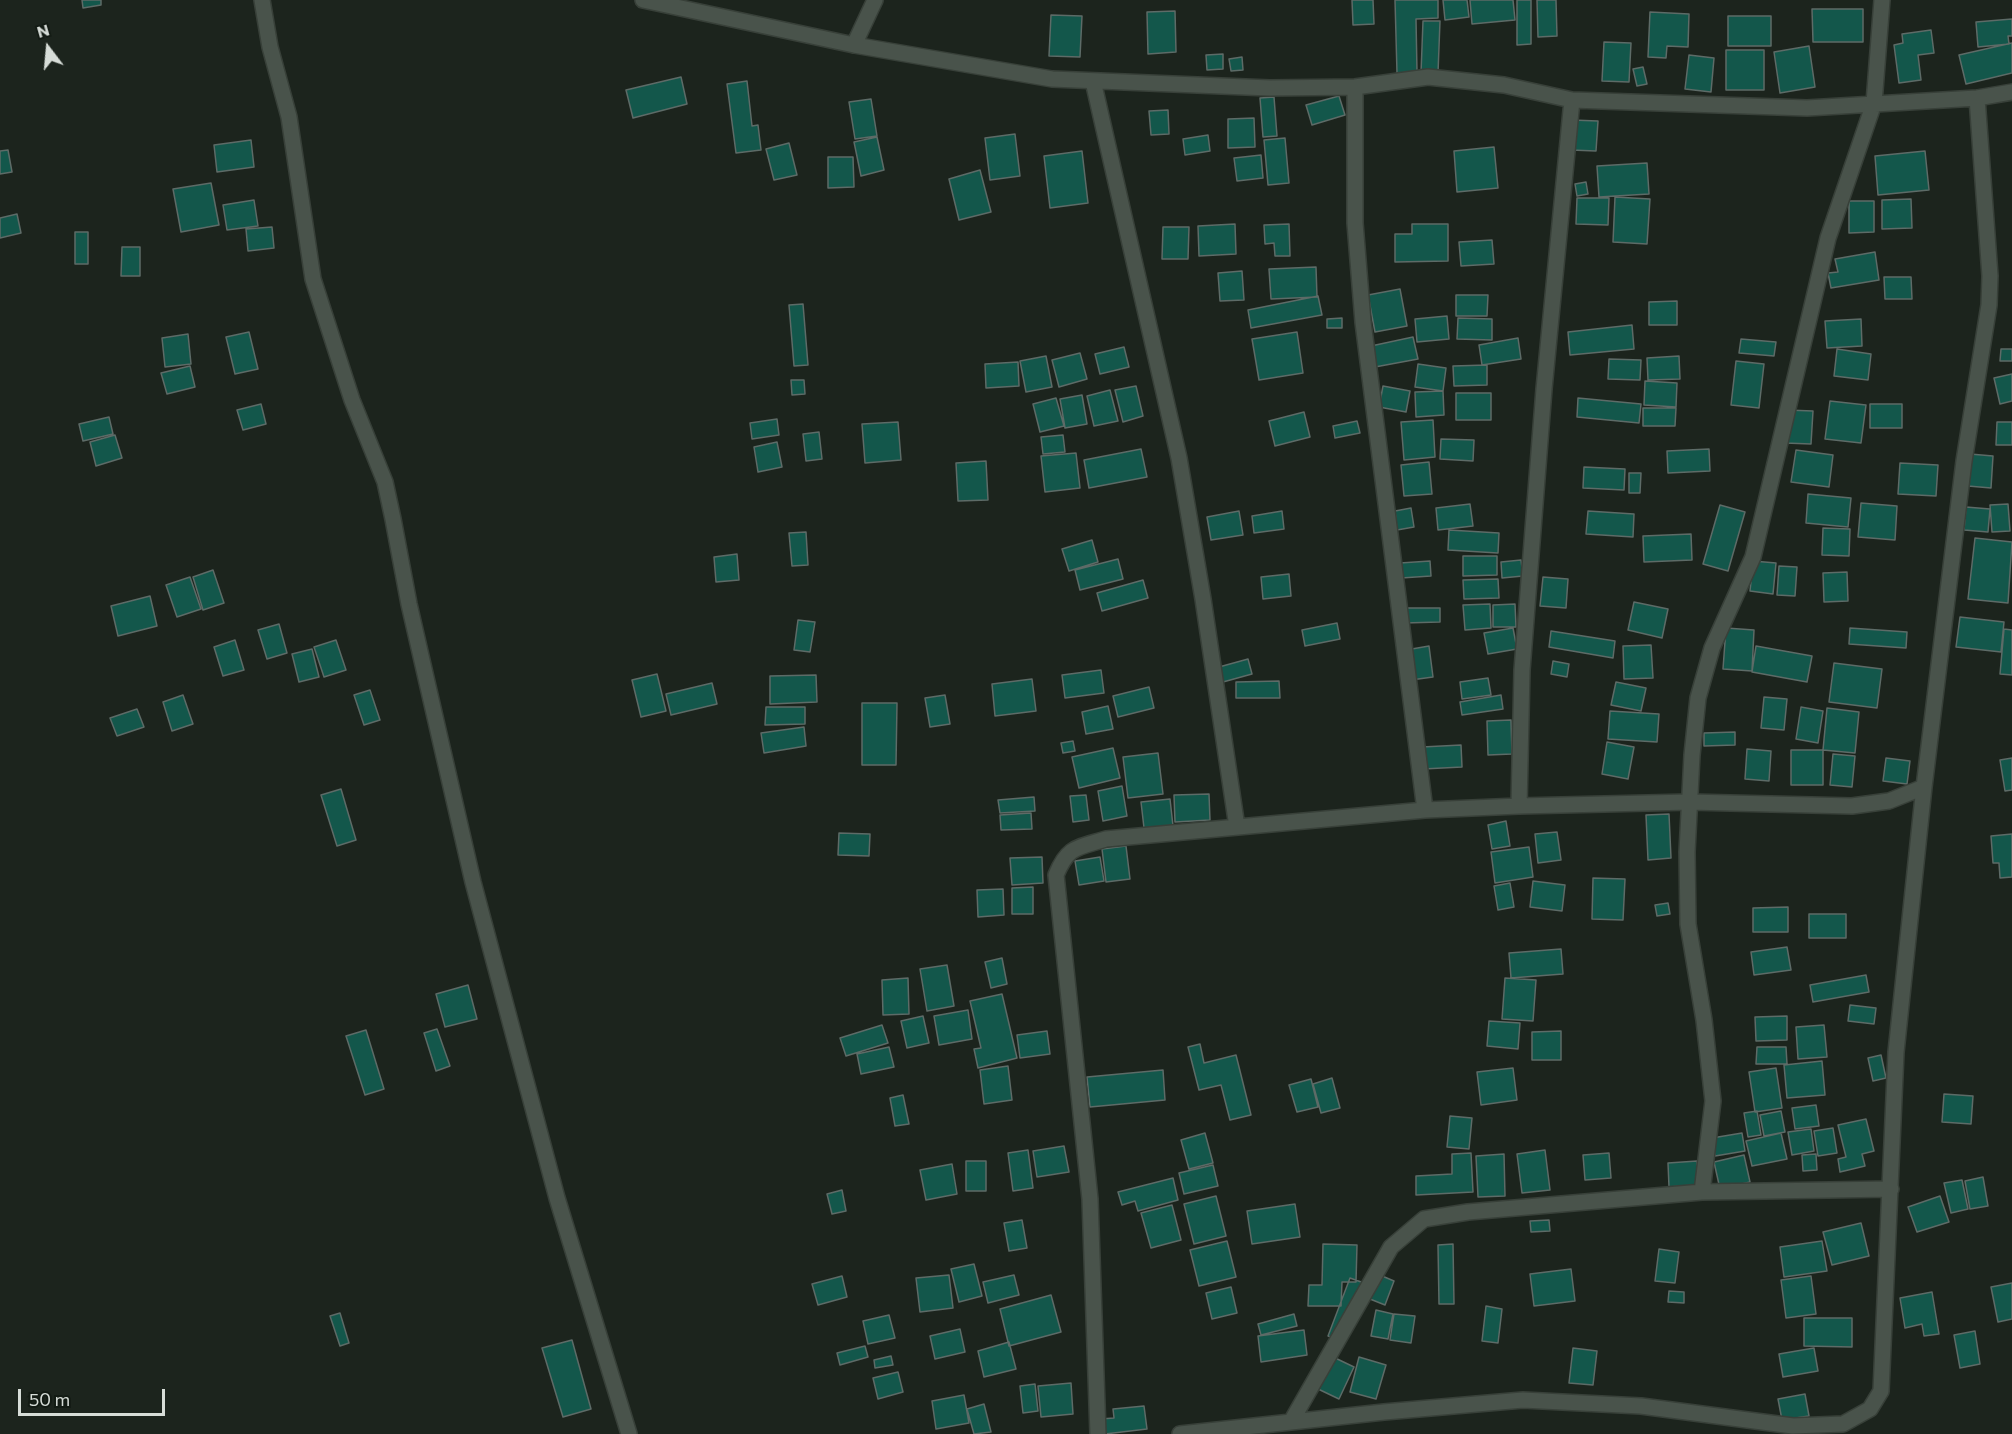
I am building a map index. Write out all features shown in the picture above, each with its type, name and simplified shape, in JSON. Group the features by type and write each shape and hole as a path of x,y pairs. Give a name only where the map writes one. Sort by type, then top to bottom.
{"street":[{"path":"262,0 270,46 289,117 313,279 352,400 384,482 409,604 473,882 557,1198 629,1434"},
{"path":"643,0 854,45 1052,79 1270,88 1355,87 1428,77 1504,85 1572,100 1807,108 1977,98 2012,92"},
{"path":"854,45 875,0"},
{"path":"1702,1192 1713,1101 1704,1020 1688,924 1687,852 1698,698 1712,648 1753,557 1828,238 1874,103 1882,0"},
{"path":"1093,81 1179,458 1203,599 1237,827"},
{"path":"1355,87 1355,223 1363,322 1425,810"},
{"path":"1180,1434 1523,1400 1641,1406 1793,1426 1843,1424 1870,1409 1881,1391 1896,1052 1924,787 1964,461 1989,305 1990,276 1977,98"},
{"path":"1519,806 1522,670 1554,278 1572,100"},
{"path":"1098,1434 1090,1199 1056,875 1063,858 1076,848 1106,839 1425,810 1690,802 1852,807 1889,801 1924,787"},
{"path":"1291,1422 1391,1247 1424,1219 1468,1212 1702,1192 1891,1188"}],"building":[{"path":"82,0 101,0 101,5 83,8"},
{"path":"1352,0 1373,0 1374,24 1353,25"},
{"path":"1395,0 1438,0 1438,18 1416,19 1417,72 1397,73"},
{"path":"1443,0 1467,0 1469,17 1445,20"},
{"path":"1470,0 1513,0 1515,20 1472,24"},
{"path":"1517,0 1531,0 1531,44 1517,45"},
{"path":"1537,0 1556,0 1557,36 1538,37"},
{"path":"1812,9 1863,9 1863,42 1813,42"},
{"path":"1175,11 1176,52 1148,54 1147,12"},
{"path":"1650,12 1689,14 1688,47 1667,46 1666,58 1648,57"},
{"path":"1051,15 1082,16 1080,57 1049,56"},
{"path":"1728,16 1771,16 1771,46 1728,46"},
{"path":"2012,19 2012,36 2008,36 2009,44 1978,47 1976,22"},
{"path":"1423,21 1440,21 1438,73 1421,73"},
{"path":"1931,30 1934,53 1918,55 1921,80 1899,83 1894,45 1903,43 1902,34"},
{"path":"1604,42 1631,43 1629,82 1602,81"},
{"path":"2012,43 2012,73 1966,84 1959,55"},
{"path":"1809,46 1815,87 1780,93 1774,52"},
{"path":"1726,50 1764,50 1764,90 1726,90"},
{"path":"1223,54 1223,69 1207,70 1206,55"},
{"path":"1689,55 1714,58 1711,92 1685,89"},
{"path":"1242,57 1243,70 1231,71 1229,59"},
{"path":"1643,67 1647,84 1637,86 1633,69"},
{"path":"681,77 687,104 633,118 626,90"},
{"path":"747,81 752,126 758,125 761,150 736,153 727,84"},
{"path":"1339,96 1345,115 1312,125 1306,105"},
{"path":"1274,97 1277,136 1263,137 1260,98"},
{"path":"871,99 877,136 855,139 849,102"},
{"path":"1168,110 1169,134 1151,135 1149,111"},
{"path":"1254,118 1255,147 1228,148 1228,119"},
{"path":"1572,120 1598,121 1596,151 1571,150"},
{"path":"1015,134 1020,176 990,180 985,138"},
{"path":"1208,135 1210,151 1185,155 1183,139"},
{"path":"877,137 884,170 861,176 854,142"},
{"path":"1285,138 1289,183 1268,185 1264,140"},
{"path":"251,140 254,167 217,172 214,145"},
{"path":"789,143 797,175 774,180 766,149"},
{"path":"1494,147 1498,188 1457,192 1454,151"},
{"path":"8,150 12,172 0,174 0,151"},
{"path":"1082,151 1088,203 1050,208 1044,156"},
{"path":"1925,151 1929,190 1878,195 1875,156"},
{"path":"1261,155 1263,178 1237,181 1234,158"},
{"path":"828,157 853,157 854,187 828,188"},
{"path":"1647,163 1649,194 1599,197 1597,166"},
{"path":"980,170 991,212 959,220 949,179"},
{"path":"1586,182 1588,194 1577,196 1575,184"},
{"path":"211,183 219,225 181,232 173,189"},
{"path":"1615,197 1650,199 1647,244 1613,242"},
{"path":"1577,198 1609,198 1608,225 1576,224"},
{"path":"1911,199 1912,228 1882,229 1882,200"},
{"path":"254,200 258,226 227,230 223,205"},
{"path":"1849,201 1874,201 1874,232 1849,233"},
{"path":"17,214 21,233 0,238 0,218"},
{"path":"1235,224 1236,254 1199,256 1198,226"},
{"path":"1289,224 1290,256 1275,256 1274,243 1265,244 1264,225"},
{"path":"1412,224 1448,224 1448,261 1395,262 1395,234 1412,234"},
{"path":"272,227 274,248 248,251 246,229"},
{"path":"1163,227 1189,227 1188,259 1162,259"},
{"path":"75,232 88,232 88,264 75,264"},
{"path":"1492,240 1494,264 1461,266 1459,242"},
{"path":"122,247 140,247 140,276 121,276"},
{"path":"1875,252 1879,280 1831,288 1828,273 1838,272 1835,259"},
{"path":"1316,267 1317,297 1271,299 1269,269"},
{"path":"1242,271 1244,300 1220,301 1218,273"},
{"path":"1884,277 1911,277 1912,299 1885,299"},
{"path":"1400,289 1407,326 1375,332 1368,295"},
{"path":"1456,295 1488,295 1487,316 1456,316"},
{"path":"1318,296 1322,315 1251,328 1248,310"},
{"path":"1677,301 1677,325 1649,325 1649,302"},
{"path":"803,304 808,365 794,366 789,305"},
{"path":"1447,316 1449,339 1417,342 1415,319"},
{"path":"1342,318 1342,328 1327,328 1327,319"},
{"path":"1458,318 1492,319 1492,340 1457,339"},
{"path":"1861,319 1862,346 1827,348 1825,321"},
{"path":"1632,325 1634,349 1570,355 1568,332"},
{"path":"249,332 258,369 235,374 226,337"},
{"path":"1297,332 1303,373 1259,380 1252,339"},
{"path":"188,334 191,364 165,367 162,338"},
{"path":"1413,337 1418,359 1375,367 1371,346"},
{"path":"1518,338 1521,359 1482,365 1479,345"},
{"path":"1741,339 1776,342 1774,356 1739,353"},
{"path":"1124,347 1129,367 1100,374 1095,354"},
{"path":"1837,349 1871,354 1868,380 1834,376"},
{"path":"2001,349 2012,349 2012,361 2000,361"},
{"path":"1080,353 1087,379 1059,387 1052,360"},
{"path":"1046,356 1052,387 1026,392 1020,361"},
{"path":"1679,356 1680,379 1648,380 1647,358"},
{"path":"1609,359 1641,360 1640,380 1608,379"},
{"path":"1736,361 1764,364 1759,408 1731,405"},
{"path":"1018,362 1019,386 986,388 985,364"},
{"path":"1418,364 1446,368 1443,391 1415,387"},
{"path":"1487,365 1487,385 1454,386 1453,366"},
{"path":"190,366 195,387 167,394 161,373"},
{"path":"2012,374 2012,401 2000,404 1994,378"},
{"path":"791,380 804,380 805,394 792,395"},
{"path":"1645,381 1677,383 1676,407 1644,405"},
{"path":"1136,386 1143,416 1123,422 1115,390"},
{"path":"1383,386 1410,391 1406,412 1379,407"},
{"path":"1110,390 1118,421 1094,426 1087,396"},
{"path":"1443,391 1444,415 1416,417 1415,392"},
{"path":"1456,393 1491,393 1491,420 1456,420"},
{"path":"1082,395 1087,424 1065,428 1060,399"},
{"path":"1056,398 1064,426 1040,432 1033,404"},
{"path":"1578,398 1641,404 1639,423 1577,417"},
{"path":"1830,401 1866,405 1861,443 1825,439"},
{"path":"261,404 266,424 243,430 237,410"},
{"path":"1870,404 1902,404 1902,428 1870,428"},
{"path":"1643,408 1676,408 1675,426 1643,426"},
{"path":"1787,410 1813,411 1811,444 1785,443"},
{"path":"1304,412 1310,437 1275,446 1269,421"},
{"path":"109,417 113,434 83,441 79,424"},
{"path":"777,419 779,435 752,439 750,423"},
{"path":"1433,420 1435,457 1404,460 1401,422"},
{"path":"1357,421 1360,433 1335,438 1333,426"},
{"path":"898,422 901,460 865,463 862,424"},
{"path":"1997,422 2012,422 2012,445 1996,445"},
{"path":"819,432 822,459 806,461 803,434"},
{"path":"115,435 122,458 96,466 90,442"},
{"path":"1063,435 1065,452 1043,454 1041,437"},
{"path":"1441,439 1474,440 1473,461 1440,459"},
{"path":"777,442 782,467 758,472 754,447"},
{"path":"1141,449 1147,477 1089,488 1084,460"},
{"path":"1709,449 1710,471 1668,473 1667,451"},
{"path":"1796,450 1833,455 1829,487 1791,482"},
{"path":"1076,453 1080,488 1045,492 1041,456"},
{"path":"1970,454 1993,456 1991,488 1968,486"},
{"path":"986,461 988,500 958,501 956,463"},
{"path":"1429,462 1432,494 1404,496 1401,465"},
{"path":"1900,463 1938,465 1936,496 1898,494"},
{"path":"1584,467 1625,469 1624,490 1583,488"},
{"path":"1629,473 1641,473 1640,493 1629,493"},
{"path":"1808,494 1851,498 1848,527 1806,523"},
{"path":"1861,503 1897,506 1895,540 1858,537"},
{"path":"1470,504 1473,526 1438,530 1436,508"},
{"path":"2008,504 2010,531 1992,532 1990,505"},
{"path":"1720,505 1745,512 1728,571 1703,564"},
{"path":"1966,507 1990,509 1988,532 1964,530"},
{"path":"1411,508 1414,527 1397,530 1395,511"},
{"path":"1239,511 1243,535 1211,540 1207,517"},
{"path":"1282,511 1284,529 1254,533 1252,516"},
{"path":"1588,511 1634,514 1633,537 1586,534"},
{"path":"1823,528 1850,529 1849,556 1822,555"},
{"path":"1449,530 1499,533 1498,553 1448,550"},
{"path":"806,532 808,565 792,566 789,533"},
{"path":"1691,534 1692,560 1644,562 1643,536"},
{"path":"1975,538 2012,542 2008,603 1968,599"},
{"path":"1092,540 1098,562 1069,571 1062,549"},
{"path":"737,554 739,580 716,582 714,557"},
{"path":"1463,556 1497,556 1497,575 1463,576"},
{"path":"1118,559 1123,579 1080,590 1075,570"},
{"path":"1521,560 1523,576 1502,578 1501,562"},
{"path":"1430,561 1431,576 1401,578 1400,563"},
{"path":"1753,561 1776,563 1773,594 1750,591"},
{"path":"1779,566 1797,567 1795,596 1777,595"},
{"path":"213,570 224,603 203,610 193,577"},
{"path":"1847,572 1848,601 1824,602 1823,573"},
{"path":"1289,574 1291,596 1263,599 1261,577"},
{"path":"190,577 201,609 177,617 166,585"},
{"path":"1543,577 1568,579 1566,608 1540,606"},
{"path":"1498,579 1499,598 1464,599 1463,580"},
{"path":"1143,580 1148,598 1102,611 1097,593"},
{"path":"150,596 157,626 118,636 111,606"},
{"path":"1634,602 1668,609 1662,638 1628,630"},
{"path":"1490,604 1491,628 1465,630 1463,605"},
{"path":"1515,604 1516,627 1493,627 1493,605"},
{"path":"1404,608 1440,608 1440,622 1404,623"},
{"path":"1960,617 2004,622 2001,652 1956,647"},
{"path":"798,620 815,622 810,652 794,650"},
{"path":"1337,623 1340,639 1305,646 1302,630"},
{"path":"279,624 287,653 267,659 258,630"},
{"path":"1513,628 1517,649 1488,654 1484,633"},
{"path":"1726,628 1754,630 1752,671 1723,669"},
{"path":"1850,628 1907,632 1906,648 1849,644"},
{"path":"2004,629 2012,630 2012,675 2000,674"},
{"path":"1551,631 1615,641 1613,658 1549,647"},
{"path":"235,640 244,670 223,676 214,647"},
{"path":"336,640 346,670 324,677 314,647"},
{"path":"1651,645 1653,678 1624,679 1623,646"},
{"path":"1429,646 1433,677 1411,680 1406,650"},
{"path":"1756,646 1812,656 1807,682 1752,672"},
{"path":"312,649 319,677 299,682 292,654"},
{"path":"1248,659 1252,674 1223,682 1219,667"},
{"path":"1553,661 1569,664 1567,677 1551,674"},
{"path":"1834,663 1882,669 1877,708 1829,702"},
{"path":"1101,670 1104,693 1065,698 1062,675"},
{"path":"657,674 666,711 641,717 632,680"},
{"path":"816,675 817,702 770,704 770,676"},
{"path":"1488,678 1491,695 1462,699 1460,682"},
{"path":"1032,679 1036,711 995,716 992,684"},
{"path":"1279,681 1280,698 1236,698 1236,682"},
{"path":"1616,682 1646,688 1641,711 1611,705"},
{"path":"712,683 717,704 671,715 666,694"},
{"path":"1149,687 1154,708 1118,717 1113,696"},
{"path":"370,690 380,720 364,725 354,695"},
{"path":"183,695 193,724 172,731 163,702"},
{"path":"945,695 950,724 930,727 925,698"},
{"path":"1501,695 1503,709 1462,715 1460,702"},
{"path":"1764,697 1787,699 1784,730 1761,728"},
{"path":"862,703 897,703 896,765 862,765"},
{"path":"1108,706 1113,729 1086,734 1082,712"},
{"path":"766,707 805,707 805,724 765,725"},
{"path":"1801,707 1823,711 1818,743 1796,739"},
{"path":"1827,708 1859,712 1855,753 1823,750"},
{"path":"137,709 144,727 117,736 110,718"},
{"path":"1610,711 1659,714 1657,742 1608,739"},
{"path":"1511,720 1512,754 1488,755 1487,721"},
{"path":"804,727 806,746 764,753 761,733"},
{"path":"1735,732 1735,745 1704,746 1704,733"},
{"path":"1073,741 1075,751 1063,753 1061,743"},
{"path":"1607,742 1634,747 1628,779 1602,774"},
{"path":"1461,745 1462,767 1423,769 1422,747"},
{"path":"1113,748 1120,778 1079,788 1072,757"},
{"path":"1747,749 1771,751 1769,781 1745,779"},
{"path":"1791,750 1823,750 1823,785 1791,785"},
{"path":"1158,753 1163,794 1128,798 1123,757"},
{"path":"1833,754 1855,756 1852,787 1830,785"},
{"path":"1886,758 1910,761 1907,784 1883,781"},
{"path":"2012,758 2012,790 2005,791 2000,760"},
{"path":"1122,786 1127,816 1103,821 1098,791"},
{"path":"341,789 356,840 337,846 321,795"},
{"path":"1209,794 1210,820 1175,822 1174,795"},
{"path":"1086,795 1089,820 1073,822 1070,796"},
{"path":"1034,797 1035,811 1000,813 998,800"},
{"path":"1170,799 1173,826 1144,828 1141,802"},
{"path":"1031,813 1032,829 1001,830 1000,815"},
{"path":"1669,814 1671,858 1648,860 1646,815"},
{"path":"1506,821 1510,846 1492,849 1488,825"},
{"path":"1557,832 1561,860 1538,863 1535,834"},
{"path":"839,833 870,834 869,856 838,855"},
{"path":"2012,834 2012,877 2000,878 1999,863 1993,863 1991,836"},
{"path":"1126,846 1130,879 1106,882 1102,849"},
{"path":"1529,847 1533,877 1495,883 1491,852"},
{"path":"1042,857 1043,883 1012,885 1010,858"},
{"path":"1100,857 1104,881 1079,885 1075,861"},
{"path":"1593,878 1625,879 1623,920 1592,919"},
{"path":"1533,881 1565,885 1562,911 1530,907"},
{"path":"1510,883 1514,907 1498,910 1494,886"},
{"path":"1033,887 1033,914 1012,914 1012,888"},
{"path":"1003,889 1004,915 978,917 977,890"},
{"path":"1668,903 1670,914 1657,916 1655,905"},
{"path":"1788,907 1788,932 1753,932 1753,908"},
{"path":"1809,914 1846,914 1846,938 1809,938"},
{"path":"1787,947 1791,970 1754,975 1751,952"},
{"path":"1561,949 1563,974 1511,978 1509,953"},
{"path":"1002,958 1007,984 991,988 985,962"},
{"path":"947,965 954,1006 927,1011 920,969"},
{"path":"1866,975 1869,992 1813,1002 1810,985"},
{"path":"908,978 909,1014 883,1015 882,980"},
{"path":"1505,978 1536,980 1533,1021 1502,1019"},
{"path":"468,985 477,1019 445,1027 436,994"},
{"path":"1002,994 1017,1058 978,1068 974,1049 981,1048 970,1001"},
{"path":"1850,1005 1876,1008 1874,1024 1848,1021"},
{"path":"968,1010 972,1039 939,1045 934,1016"},
{"path":"923,1016 929,1043 907,1048 901,1021"},
{"path":"1787,1016 1787,1040 1756,1041 1755,1017"},
{"path":"1489,1021 1520,1023 1518,1049 1487,1046"},
{"path":"882,1025 888,1043 846,1056 840,1038"},
{"path":"1824,1025 1827,1057 1798,1059 1796,1027"},
{"path":"437,1029 450,1066 436,1071 424,1033"},
{"path":"366,1030 384,1089 365,1095 346,1036"},
{"path":"1047,1031 1050,1054 1020,1058 1017,1035"},
{"path":"1561,1031 1561,1060 1532,1060 1532,1032"},
{"path":"1200,1044 1204,1063 1236,1055 1251,1115 1230,1120 1221,1085 1199,1090 1188,1047"},
{"path":"889,1047 894,1067 861,1074 857,1054"},
{"path":"1757,1047 1786,1047 1787,1064 1756,1064"},
{"path":"1881,1055 1886,1078 1873,1081 1868,1058"},
{"path":"1822,1061 1825,1095 1787,1098 1784,1065"},
{"path":"1008,1066 1012,1100 984,1104 980,1070"},
{"path":"1513,1068 1517,1100 1481,1105 1477,1072"},
{"path":"1776,1068 1782,1108 1755,1112 1749,1072"},
{"path":"1163,1070 1165,1100 1090,1107 1087,1077"},
{"path":"1332,1078 1340,1108 1321,1113 1313,1084"},
{"path":"1311,1079 1318,1107 1297,1112 1289,1085"},
{"path":"1944,1094 1973,1096 1971,1124 1942,1122"},
{"path":"903,1095 909,1124 895,1126 890,1098"},
{"path":"1816,1105 1819,1126 1795,1129 1792,1108"},
{"path":"1757,1111 1761,1135 1748,1137 1744,1113"},
{"path":"1781,1111 1785,1132 1764,1136 1760,1115"},
{"path":"1450,1116 1472,1118 1469,1149 1447,1147"},
{"path":"1866,1119 1874,1151 1862,1154 1865,1166 1840,1172 1838,1159 1846,1157 1838,1125"},
{"path":"1833,1128 1837,1153 1818,1156 1814,1131"},
{"path":"1811,1129 1814,1151 1792,1155 1788,1132"},
{"path":"1205,1133 1213,1163 1189,1169 1181,1140"},
{"path":"1742,1133 1745,1151 1715,1156 1712,1138"},
{"path":"1781,1133 1787,1159 1752,1166 1746,1141"},
{"path":"1064,1146 1069,1172 1037,1177 1033,1151"},
{"path":"1028,1150 1033,1188 1013,1191 1008,1153"},
{"path":"1545,1150 1550,1190 1522,1193 1517,1154"},
{"path":"1471,1153 1473,1192 1416,1195 1416,1176 1452,1174 1452,1154"},
{"path":"1609,1153 1611,1178 1585,1180 1583,1155"},
{"path":"1504,1154 1505,1196 1478,1197 1476,1156"},
{"path":"1816,1154 1817,1170 1803,1171 1802,1155"},
{"path":"1744,1155 1750,1182 1720,1189 1714,1162"},
{"path":"966,1161 986,1161 986,1191 966,1191"},
{"path":"1697,1161 1699,1185 1669,1187 1668,1163"},
{"path":"952,1164 957,1194 926,1200 920,1170"},
{"path":"1213,1165 1218,1186 1184,1194 1179,1173"},
{"path":"1983,1177 1988,1206 1970,1209 1965,1181"},
{"path":"1173,1178 1178,1200 1138,1211 1135,1201 1122,1205 1118,1192"},
{"path":"1962,1180 1968,1209 1951,1213 1944,1183"},
{"path":"842,1190 846,1211 832,1214 827,1194"},
{"path":"1216,1196 1226,1236 1194,1244 1184,1204"},
{"path":"1940,1196 1949,1222 1917,1232 1908,1207"},
{"path":"1295,1204 1300,1237 1252,1244 1247,1211"},
{"path":"1172,1205 1181,1240 1151,1248 1141,1213"},
{"path":"1022,1220 1027,1248 1009,1251 1004,1223"},
{"path":"1549,1220 1550,1231 1531,1232 1530,1221"},
{"path":"1861,1223 1869,1256 1832,1265 1823,1232"},
{"path":"1227,1241 1236,1277 1199,1286 1190,1250"},
{"path":"1822,1241 1827,1271 1784,1277 1780,1247"},
{"path":"1323,1244 1357,1245 1356,1282 1342,1282 1341,1306 1308,1306 1309,1285 1322,1285"},
{"path":"1453,1244 1454,1304 1439,1304 1438,1245"},
{"path":"1659,1249 1679,1252 1675,1283 1655,1281"},
{"path":"974,1264 982,1296 959,1302 951,1269"},
{"path":"1571,1269 1575,1301 1534,1306 1530,1274"},
{"path":"1375,1273 1394,1281 1385,1305 1365,1297"},
{"path":"949,1275 953,1308 920,1312 916,1278"},
{"path":"1014,1275 1019,1295 988,1303 983,1282"},
{"path":"842,1276 847,1297 818,1305 812,1284"},
{"path":"1811,1276 1816,1314 1786,1318 1781,1280"},
{"path":"1350,1278 1364,1283 1342,1341 1328,1336"},
{"path":"2012,1283 2012,1319 1998,1322 1991,1287"},
{"path":"1231,1287 1237,1313 1212,1319 1206,1293"},
{"path":"1669,1291 1684,1292 1684,1303 1668,1302"},
{"path":"1932,1292 1939,1334 1924,1336 1922,1324 1905,1328 1900,1298"},
{"path":"1051,1295 1061,1332 1009,1346 1000,1309"},
{"path":"1486,1306 1502,1309 1498,1343 1482,1341"},
{"path":"1376,1310 1393,1314 1388,1339 1371,1336"},
{"path":"340,1313 349,1343 340,1346 330,1316"},
{"path":"1294,1314 1297,1326 1261,1335 1258,1324"},
{"path":"1394,1314 1415,1316 1411,1343 1390,1340"},
{"path":"889,1315 895,1338 868,1344 863,1321"},
{"path":"1804,1318 1852,1318 1852,1347 1804,1346"},
{"path":"960,1329 965,1352 935,1359 930,1336"},
{"path":"1304,1330 1307,1355 1261,1362 1258,1336"},
{"path":"1975,1331 1980,1364 1960,1368 1954,1335"},
{"path":"572,1340 591,1409 563,1417 542,1348"},
{"path":"1009,1342 1016,1369 984,1377 978,1351"},
{"path":"865,1346 868,1357 840,1365 837,1353"},
{"path":"1573,1348 1597,1351 1593,1385 1569,1383"},
{"path":"1814,1348 1818,1371 1783,1377 1779,1354"},
{"path":"891,1356 893,1365 875,1368 874,1360"},
{"path":"1331,1356 1354,1367 1339,1399 1316,1388"},
{"path":"1359,1357 1386,1365 1376,1399 1350,1392"},
{"path":"898,1372 903,1392 878,1399 873,1378"},
{"path":"1071,1383 1073,1414 1041,1417 1038,1386"},
{"path":"1035,1384 1038,1411 1023,1413 1020,1386"},
{"path":"1805,1394 1809,1416 1782,1420 1778,1399"},
{"path":"964,1395 969,1423 936,1429 932,1401"},
{"path":"984,1404 991,1432 974,1434 967,1409"},
{"path":"1144,1406 1147,1429 1105,1434 1100,1419 1114,1418 1113,1409"}]}
